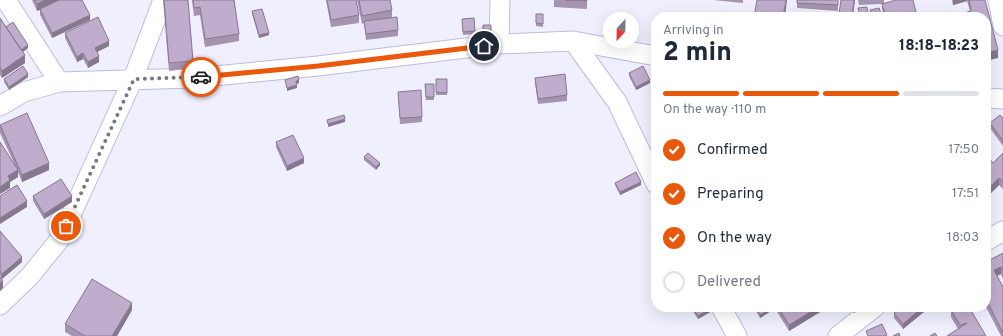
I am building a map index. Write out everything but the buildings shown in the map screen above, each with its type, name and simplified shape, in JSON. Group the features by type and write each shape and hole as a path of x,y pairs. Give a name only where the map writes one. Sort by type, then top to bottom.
{"street":[{"path":"6,0 59,82"},
{"path":"0,305 30,276 60,239 134,79 163,0"},
{"path":"499,44 500,0"},
{"path":"998,0 1003,26"},
{"path":"0,106 24,92 59,82 193,78 318,66 499,44 573,41 651,55"},
{"path":"573,41 617,102 651,173"},
{"path":"991,99 1003,100"},
{"path":"991,238 1003,231"},
{"path":"724,312 737,336"},
{"path":"838,336 869,312"}],"way so far":[{"path":"66,226 134,79 201,77"}],"route":[{"path":"201,77 318,66 484,46"}]}
